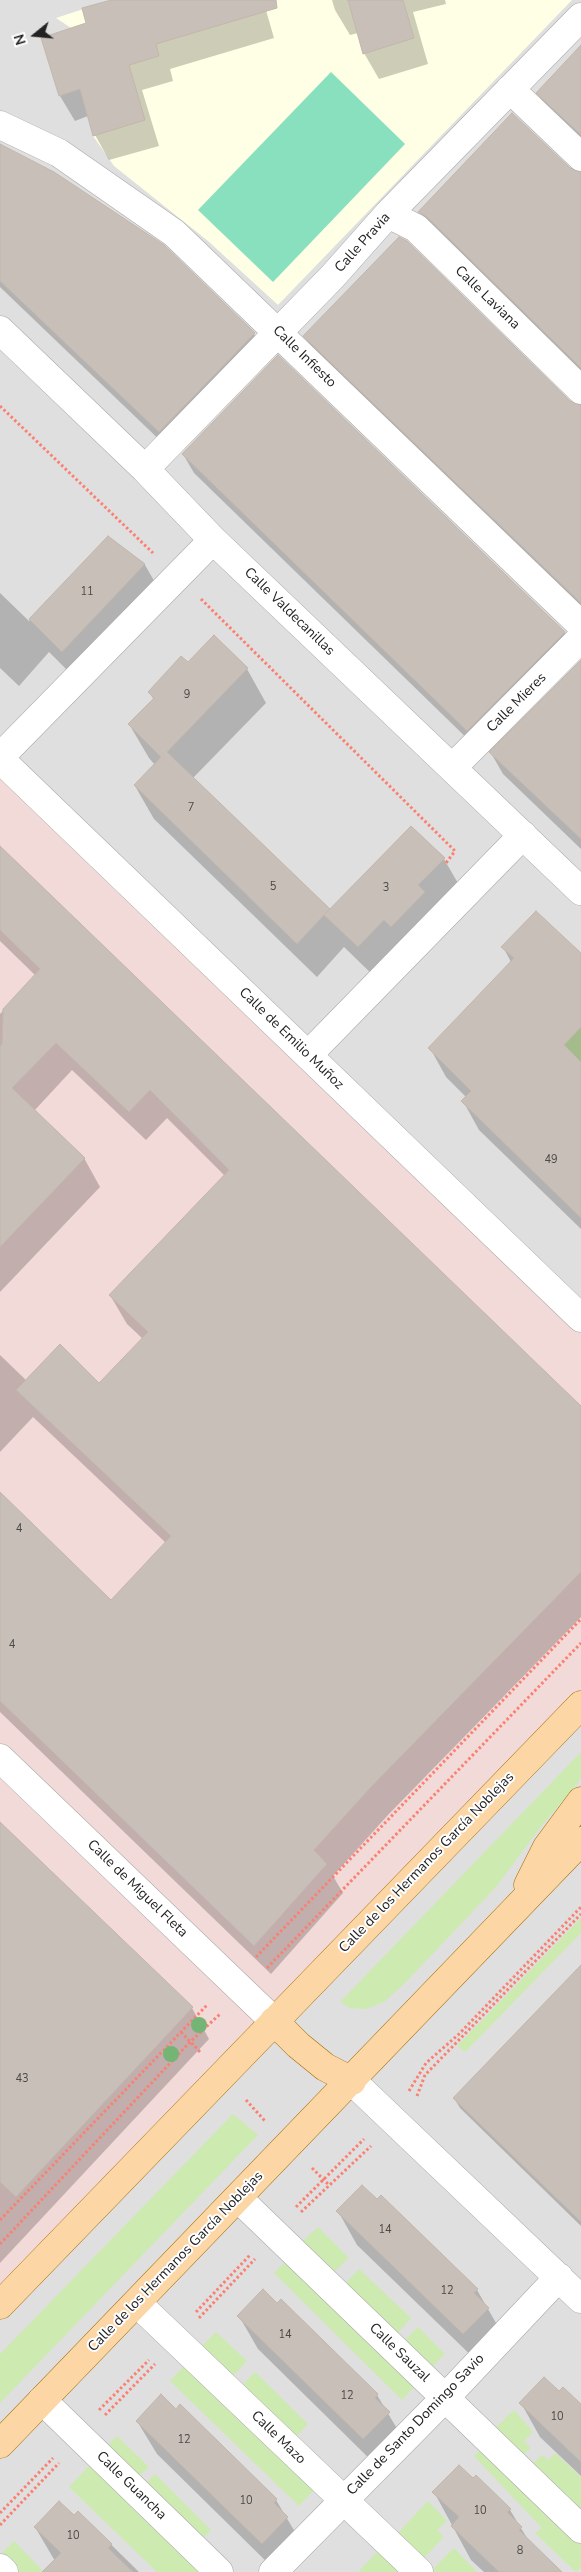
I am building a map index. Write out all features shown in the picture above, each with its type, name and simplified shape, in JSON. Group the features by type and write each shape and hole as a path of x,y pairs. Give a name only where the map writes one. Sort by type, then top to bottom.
{"main road":[{"name":"Calle de los Hermanos García Noblejas","path":"0,2305 581,1706"},
{"name":"Calle de los Hermanos García Noblejas","path":"518,1907 531,1875 547,1847 581,1801"},
{"name":"Calle de los Hermanos García Noblejas","path":"0,2444 352,2081 581,1841"},
{"path":"274,2021 298,2045 325,2067 352,2081"}],"street":[{"name":"Calle Pravia","path":"145,469 333,276 388,214 581,17"},
{"path":"510,89 581,157"},
{"name":"Calle Infiesto","path":"0,125 59,153 174,233 581,624"},
{"name":"Calle Laviana","path":"388,214 416,228 581,390"},
{"name":"Calle Valdecanillas","path":"0,330 145,469 213,540 581,891"},
{"path":"0,758 213,540"},
{"name":"Calle Mieres","path":"452,768 581,638"},
{"name":"Calle de Emilio Muñoz","path":"0,758 581,1318"},
{"path":"308,1055 523,835"},
{"name":"Calle de Miguel Fleta","path":"0,1758 274,2021"},
{"path":"352,2081 581,2299"},
{"name":"Calle Sauzal","path":"238,2198 581,2529"},
{"name":"Calle de Santo Domingo Savio","path":"273,2572 445,2398 558,2277"},
{"name":"Calle Mazo","path":"137,2303 419,2572"},
{"name":"Calle Guancha","path":"42,2400 219,2572"},
{"path":"0,2568 4,2572"}],"path":[{"path":"0,406 178,576 455,851 442,868 466,894"},
{"path":"249,1961 261,1954 581,1619"},
{"path":"264,1971 581,1643"},
{"path":"406,2095 426,2063 459,2034 581,1907"},
{"path":"414,2104 425,2075 581,1914"},
{"path":"0,2220 213,1998"},
{"path":"0,2244 190,2042 220,2014"},
{"path":"312,2168 329,2185"}],"shaded area":[{"path":"0,0 581,0 581,1318 0,759"},
{"path":"111,0 572,0 278,305 208,241 114,166 93,136 80,89 59,96 41,38 71,28 56,18"},
{"path":"0,759 581,1318 581,1705 0,2299"},
{"path":"581,1705 581,2572 0,2572 0,2305"}],"green space":[{"path":"331,72 405,144 273,282 198,210"},
{"path":"581,1028 581,1062 564,1045"},
{"path":"581,1752 581,1779 539,1829 497,1886 405,1983 384,2002 366,2009 350,2008 340,2002"},
{"path":"581,1918 581,1933 465,2052 457,2046"},
{"path":"233,2114 258,2135 0,2403 0,2354"},
{"path":"318,2227 349,2258 332,2274 301,2243"},
{"path":"290,2257 419,2382 402,2400 274,2273"},
{"path":"359,2269 411,2318 395,2336 343,2286"},
{"path":"418,2327 445,2354 429,2370 402,2343"},
{"path":"216,2332 247,2361 231,2378 200,2348"},
{"path":"186,2364 314,2490 299,2506 170,2381"},
{"path":"255,2372 308,2424 294,2439 240,2387"},
{"path":"514,2410 533,2432 524,2441 531,2448 518,2459 491,2432"},
{"path":"117,2436 149,2467 133,2482 102,2452"},
{"path":"484,2447 581,2541 581,2567 576,2572 535,2533 542,2528 474,2456"},
{"path":"555,2453 581,2477 581,2519 528,2468 542,2455 548,2460"},
{"path":"91,2464 202,2572 157,2572 69,2487"},
{"path":"155,2474 211,2530 196,2545 140,2489"},
{"path":"428,2501 447,2521 437,2530 444,2537 422,2560 396,2535"},
{"path":"14,2541 44,2572 15,2572 0,2555"},
{"path":"382,2547 408,2572 358,2572"},
{"path":"454,2548 477,2572 434,2572 432,2570"}],"building":[{"path":"111,0 276,0 277,8 156,44 159,56 129,65 145,120 93,136 80,89 59,96 41,38 86,23 82,8"},
{"path":"348,0 403,0 414,38 363,54"},
{"path":"581,45 581,135 536,93"},
{"path":"512,113 570,168 581,172 581,368 427,217 418,212"},
{"path":"0,144 54,172 164,245 255,333 159,432 0,281"},
{"path":"399,237 407,241 570,401 581,405 581,603 303,336"},
{"path":"278,355 565,632 467,731 182,454"},
{"path":"108,536 145,564 62,652 29,619"},
{"path":"214,635 248,668 167,752 330,909 411,826 445,858 418,885 425,892 391,927 384,920 358,947 324,915 297,944 134,785 161,757 128,724 154,698 148,692 181,656 188,662"},
{"path":"581,660 581,839 489,752"},
{"path":"0,846 581,1406 581,1572 372,1786 314,1850 327,1864 254,1946 0,1701 0,1492 111,1600 171,1536 16,1390 60,1344 99,1383 148,1332 109,1295 229,1170 150,1090 129,1112 56,1043 12,1088 85,1158 0,1247 0,1046 2,1044 3,1009 40,969 0,930"},
{"path":"536,911 581,953 581,1027 564,1045 581,1062 581,1218 461,1101 471,1091 428,1048 514,958 501,947"},
{"path":"0,1822 193,2007 16,2197 0,2182"},
{"path":"581,1965 581,2222 453,2098"},
{"path":"362,2185 377,2199 381,2195 478,2289 474,2293 489,2308 463,2334 336,2211"},
{"path":"263,2289 277,2303 281,2299 378,2394 375,2398 390,2412 363,2439 237,2316"},
{"path":"544,2377 559,2391 563,2387 581,2404 581,2462 519,2403"},
{"path":"161,2394 176,2409 180,2404 277,2499 274,2503 288,2517 262,2544 136,2421"},
{"path":"459,2465 473,2478 476,2475 511,2509 507,2512 522,2527 519,2530 562,2572 499,2572 451,2526 459,2517 432,2492"},
{"path":"59,2501 74,2515 78,2511 112,2544 108,2548 133,2572 42,2572 61,2553 34,2527"}]}
